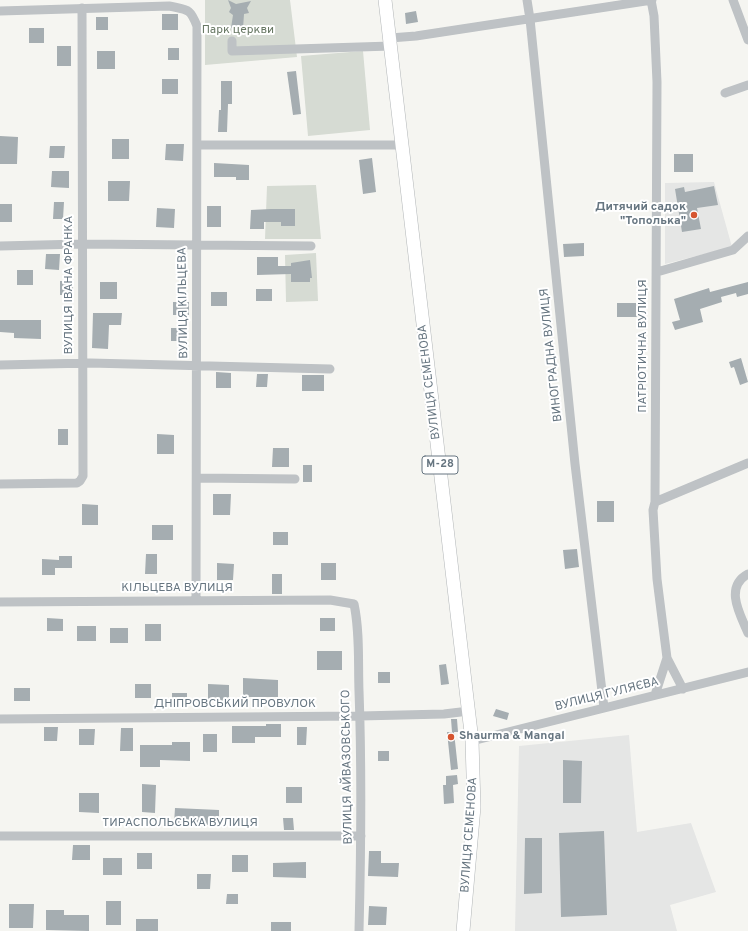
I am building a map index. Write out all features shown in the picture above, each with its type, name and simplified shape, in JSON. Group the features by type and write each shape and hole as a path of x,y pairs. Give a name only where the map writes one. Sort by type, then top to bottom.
{"highway":[{"name":"ВУЛИЦЯ СЕМЕНОВА","path":"385,0 472,741 474,807 463,931"}],"street":[{"name":"ВИНОГРАДНА ВУЛИЦЯ","path":"527,0 575,464 604,708"},
{"path":"232,41 232,51 390,42 416,36 651,0"},
{"name":"ПАТРІОТИЧНА ВУЛИЦЯ","path":"651,0 654,16 657,82 655,502 653,510 657,578 667,658 683,689"},
{"path":"733,0 748,40"},
{"name":"ВУЛИЦЯ КІЛЬЦЕВА","path":"82,8 169,6 186,9 192,13 197,26 198,145 196,245 196,600"},
{"path":"0,10 82,8"},
{"name":"ВУЛИЦЯ ІВАНА ФРАНКА","path":"0,484 80,481 83,476 82,8"},
{"path":"724,93 748,85"},
{"path":"198,145 402,145"},
{"path":"657,272 733,250 748,236"},
{"path":"0,246 82,244 311,246"},
{"path":"0,365 197,365 330,369"},
{"path":"655,502 748,463"},
{"path":"197,478 295,479"},
{"path":"748,574 741,578 734,590 748,633"},
{"name":"КІЛЬЦЕВА ВУЛИЦЯ","path":"0,602 330,600 354,604"},
{"name":"ВУЛИЦЯ АЙВАЗОВСЬКОГО","path":"354,604 360,716 361,836 359,931"},
{"path":"655,695 667,658"},
{"name":"ВУЛИЦЯ ГУЛЯЄВА","path":"472,741 748,672"},
{"name":"ДНІПРОВСЬКИЙ ПРОВУЛОК","path":"0,719 360,716 444,714 469,711"},
{"name":"ТИРАСПОЛЬСЬКА ВУЛИЦЯ","path":"0,836 361,836"}],"shaded area":[{"name":"Дитячий садок \"Тополька\"","path":"714,182 732,247 665,264 665,183"},
{"path":"629,735 637,832 691,823 716,892 670,905 677,931 515,931 519,746"}],"green space":[{"name":"Парк церкви","path":"205,0 290,0 297,57 205,65"},
{"path":"363,51 370,130 308,136 301,56"},
{"path":"316,185 321,239 265,239 267,186"},
{"path":"316,253 318,301 286,302 285,255"}],"building":[{"path":"228,0 236,4 251,1 247,8 249,13 244,14 243,29 231,28 233,15 229,12 231,8"},
{"path":"416,11 418,22 406,24 405,13"},
{"path":"162,14 178,14 178,30 162,30"},
{"path":"96,17 108,17 108,30 96,30"},
{"path":"29,28 44,28 44,43 29,43"},
{"path":"57,46 71,46 71,66 57,66"},
{"path":"168,48 179,48 179,60 168,60"},
{"path":"97,51 115,51 115,69 97,69"},
{"path":"296,71 301,114 293,115 287,72"},
{"path":"162,79 178,79 178,94 162,94"},
{"path":"221,81 232,81 232,104 228,104 227,132 218,132 219,110 221,110"},
{"path":"0,136 18,137 17,164 0,164"},
{"path":"112,139 129,139 129,159 112,159"},
{"path":"166,144 184,144 183,161 165,160"},
{"path":"50,146 65,146 64,158 49,158"},
{"path":"674,154 693,154 693,172 674,172"},
{"path":"372,158 376,192 363,194 359,160"},
{"path":"214,163 249,165 249,180 236,180 236,177 214,177"},
{"path":"52,171 69,171 69,188 51,187"},
{"path":"108,181 130,181 129,201 108,201"},
{"path":"714,186 718,205 697,208 701,229 682,232 675,189 684,187 685,192"},
{"path":"54,202 64,202 63,219 53,219"},
{"path":"0,204 12,204 12,222 0,222"},
{"path":"207,206 221,206 221,227 207,227"},
{"path":"157,208 175,209 174,228 156,227"},
{"path":"295,209 295,226 281,226 281,222 264,222 264,229 250,229 251,210"},
{"path":"584,243 584,256 564,257 563,244"},
{"path":"46,254 60,254 59,270 45,269"},
{"path":"257,257 278,257 278,266 291,266 291,263 310,260 312,278 310,278 310,282 291,282 291,274 257,275"},
{"path":"17,270 33,270 33,285 17,285"},
{"path":"60,281 73,281 73,295 60,295"},
{"path":"100,282 117,282 117,299 100,299"},
{"path":"748,282 748,294 737,297 736,293 721,297 722,302 700,309 703,322 675,330 672,322 680,320 674,299 709,288 710,292"},
{"path":"256,289 272,289 272,301 256,301"},
{"path":"211,292 227,292 227,306 211,306"},
{"path":"173,302 189,302 189,315 173,315"},
{"path":"617,303 641,303 641,317 617,317"},
{"path":"93,313 122,313 121,325 109,325 108,349 92,348"},
{"path":"0,320 41,320 41,339 14,338 14,333 0,332"},
{"path":"171,328 186,328 185,341 171,341"},
{"path":"741,358 748,382 740,385 734,367 731,368 729,362"},
{"path":"216,372 231,373 231,388 216,388"},
{"path":"257,374 268,374 267,387 256,387"},
{"path":"302,375 324,375 324,391 302,391"},
{"path":"58,429 68,429 68,445 58,445"},
{"path":"157,434 174,435 174,454 157,454"},
{"path":"273,448 289,448 289,467 272,467"},
{"path":"303,465 312,465 312,482 303,482"},
{"path":"213,494 231,494 230,515 213,515"},
{"path":"597,501 614,501 614,522 597,522"},
{"path":"82,504 98,505 98,525 82,525"},
{"path":"152,525 173,525 173,540 152,540"},
{"path":"273,532 288,532 288,545 273,545"},
{"path":"577,549 579,567 565,569 563,550"},
{"path":"146,554 157,554 157,574 145,574"},
{"path":"59,556 72,556 72,568 55,568 55,575 42,575 42,559 59,560"},
{"path":"217,563 234,564 233,580 217,580"},
{"path":"321,563 336,563 336,580 321,580"},
{"path":"272,574 282,574 282,594 272,594"},
{"path":"47,618 63,619 63,631 47,631"},
{"path":"320,618 335,618 335,631 320,631"},
{"path":"145,624 161,624 161,641 145,641"},
{"path":"77,626 96,626 96,641 77,641"},
{"path":"110,628 128,628 128,643 110,643"},
{"path":"317,651 342,651 342,670 317,670"},
{"path":"446,664 449,684 441,685 439,665"},
{"path":"378,672 390,672 390,683 378,683"},
{"path":"243,678 278,680 278,697 243,697"},
{"path":"135,684 151,684 151,698 135,698"},
{"path":"208,684 229,685 229,701 208,701"},
{"path":"14,688 30,688 30,701 14,701"},
{"path":"172,693 187,693 187,705 172,705"},
{"path":"496,709 509,713 507,720 493,716"},
{"path":"451,719 457,719 458,732 454,732 458,769 451,770 447,732 452,732"},
{"path":"266,724 281,724 281,737 255,737 255,743 232,743 232,726 266,726"},
{"path":"44,727 58,727 57,741 44,741"},
{"path":"297,727 307,727 306,745 297,745"},
{"path":"121,728 133,728 133,751 120,751"},
{"path":"79,729 95,729 94,745 79,745"},
{"path":"203,734 217,734 217,752 203,752"},
{"path":"172,742 190,742 190,761 160,760 160,767 140,767 140,745 172,745"},
{"path":"378,751 389,751 389,761 378,761"},
{"path":"563,760 582,761 581,803 563,803"},
{"path":"457,775 458,784 453,785 454,803 444,804 443,785 446,785 446,776"},
{"path":"142,784 156,785 155,813 142,812"},
{"path":"286,787 302,787 302,803 286,803"},
{"path":"79,793 99,793 99,813 79,812"},
{"path":"175,808 219,810 219,825 174,824"},
{"path":"283,818 293,818 294,830 284,830"},
{"path":"604,831 607,915 561,917 559,833"},
{"path":"525,838 542,838 542,893 524,894"},
{"path":"73,845 90,845 90,860 72,860"},
{"path":"369,851 381,851 381,863 399,863 398,877 368,876"},
{"path":"137,853 152,853 152,869 137,869"},
{"path":"232,855 248,855 248,872 232,872"},
{"path":"103,858 122,858 122,875 103,875"},
{"path":"306,862 306,878 273,877 273,863"},
{"path":"197,874 211,874 210,889 197,889"},
{"path":"227,894 238,894 238,904 226,904"},
{"path":"106,901 121,901 121,925 106,925"},
{"path":"9,904 34,904 33,928 9,928"},
{"path":"369,906 387,907 386,925 368,925"},
{"path":"46,910 64,910 64,915 89,915 89,931 46,930"},
{"path":"136,919 158,919 158,931 136,931"},
{"path":"271,922 291,922 291,931 271,931"}],"place":[{"name":"Дитячий садок \"Тополька\"","path":"694,215"},
{"name":"Shaurma & Mangal","path":"451,737"}]}
